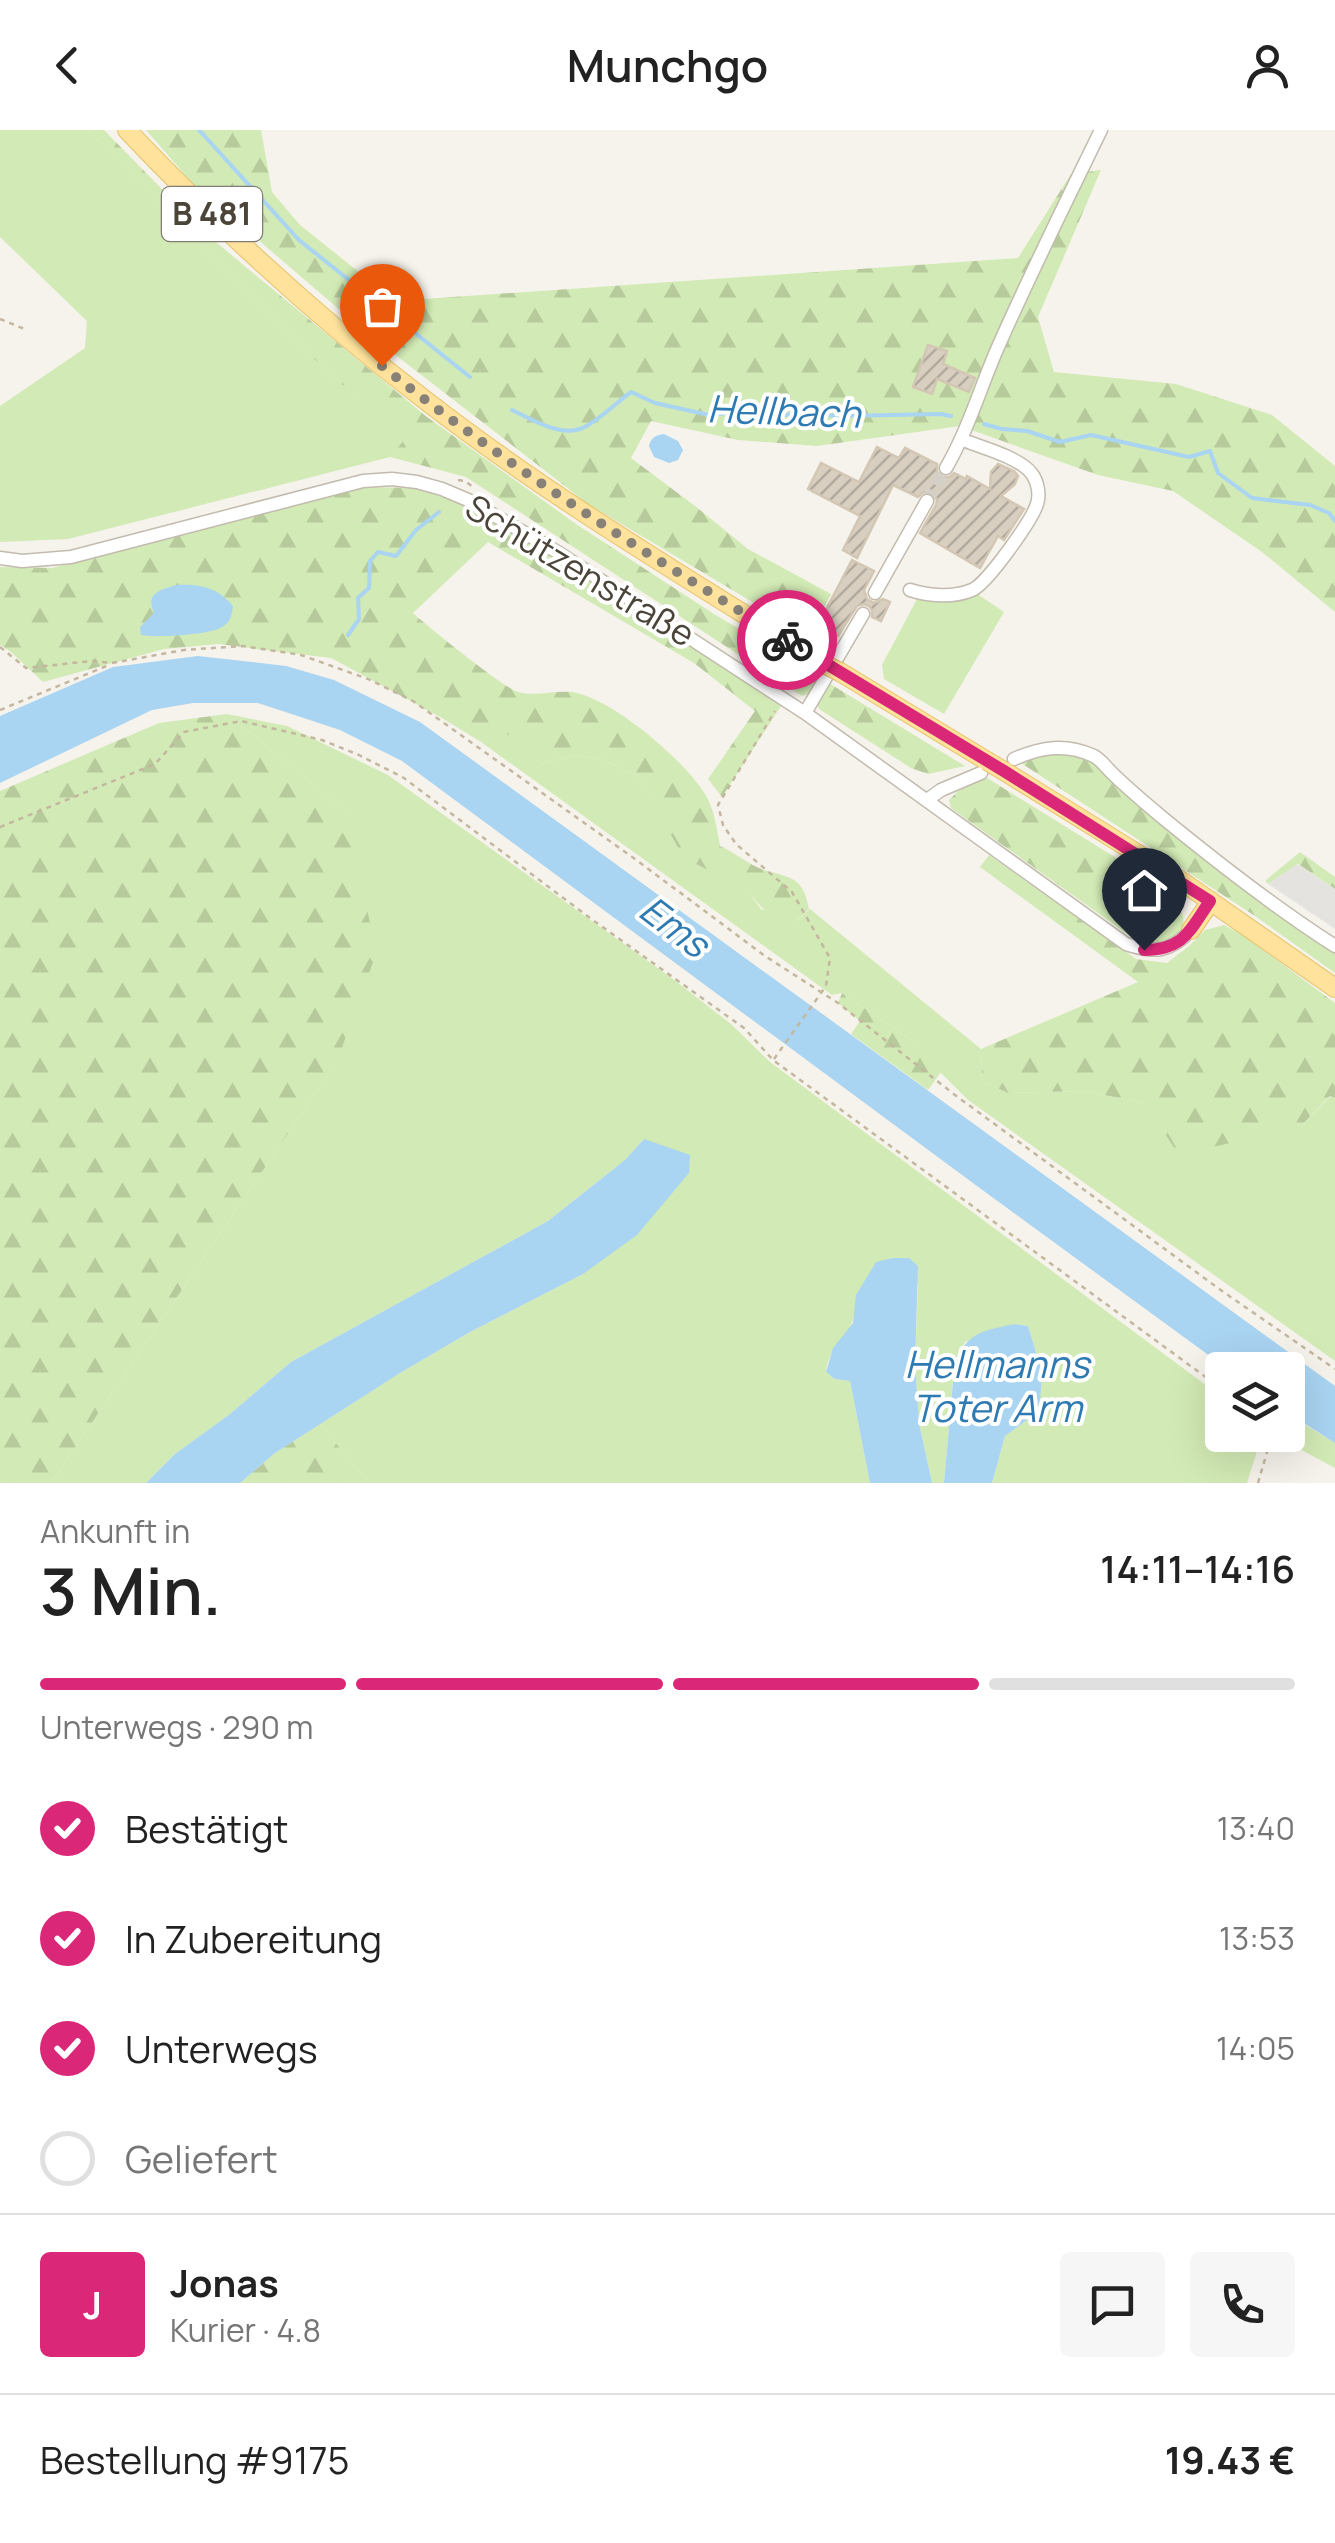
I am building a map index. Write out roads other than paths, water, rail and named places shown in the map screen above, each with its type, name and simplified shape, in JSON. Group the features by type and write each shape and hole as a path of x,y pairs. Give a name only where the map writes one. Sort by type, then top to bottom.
{"main road":[{"name":"B 481","path":"127,130 245,246 426,402 586,514 984,768 1009,765 1335,988"},
{"path":"1190,930 1210,901"}],"street":[{"path":"946,468 963,440 994,356 1101,130"},
{"path":"910,590 949,595 980,586 1037,505 1037,487 1030,470 963,440"},
{"name":"Schützenstraße","path":"0,558 22,561 70,556 363,481 417,482 442,488 559,553 784,699 1126,944 1144,950 1163,950 1190,930"},
{"path":"875,593 927,501"},
{"path":"805,713 863,614"},
{"path":"1009,765 1034,750 1052,747 1072,748 1098,758 1159,815 1239,880 1335,946"},
{"path":"927,800 984,768"}],"water":[{"path":"664,434 678,441 683,450 678,460 669,463 654,457 650,443"},
{"path":"176,585 200,586 221,595 233,606 229,621 206,632 141,635 140,627 154,613 153,597"},
{"name":"Ems","path":"198,656 286,666 334,680 420,722 1288,1352 1205,1352 402,761 340,730 258,703 193,703 152,710 0,783 0,716 113,667"},
{"path":"644,1139 690,1155 689,1173 637,1235 583,1274 400,1373 275,1453 240,1483 146,1483 175,1454 291,1362 548,1221 625,1160"},
{"name":"Hellmanns Toter Arm","path":"909,1258 918,1266 915,1365 919,1423 932,1483 870,1483 850,1381 835,1379 826,1372 833,1348 853,1323 856,1295 876,1262"},
{"name":"Hellmanns Toter Arm","path":"1014,1324 1028,1326 1042,1372 1040,1403 1031,1417 1005,1436 992,1483 944,1483 955,1360 972,1338"},
{"path":"1305,1364 1335,1386 1335,1443 1305,1424"}],"waterway":[{"path":"199,130 299,240 470,377"},
{"name":"Hellbach","path":"512,410 545,426 572,431 592,423 631,392 655,403 709,415 737,412 778,416 951,416"},
{"name":"Hellbach","path":"984,424 1027,431 1060,442 1091,435 1189,457 1210,451 1218,473 1252,498 1310,505 1329,513 1335,521"},
{"name":"Hellbach","path":"348,635 359,619 358,598 369,588 370,561 378,552 396,556 416,530 439,512"}],"tunnel":[{"path":"927,501 946,468"}]}
